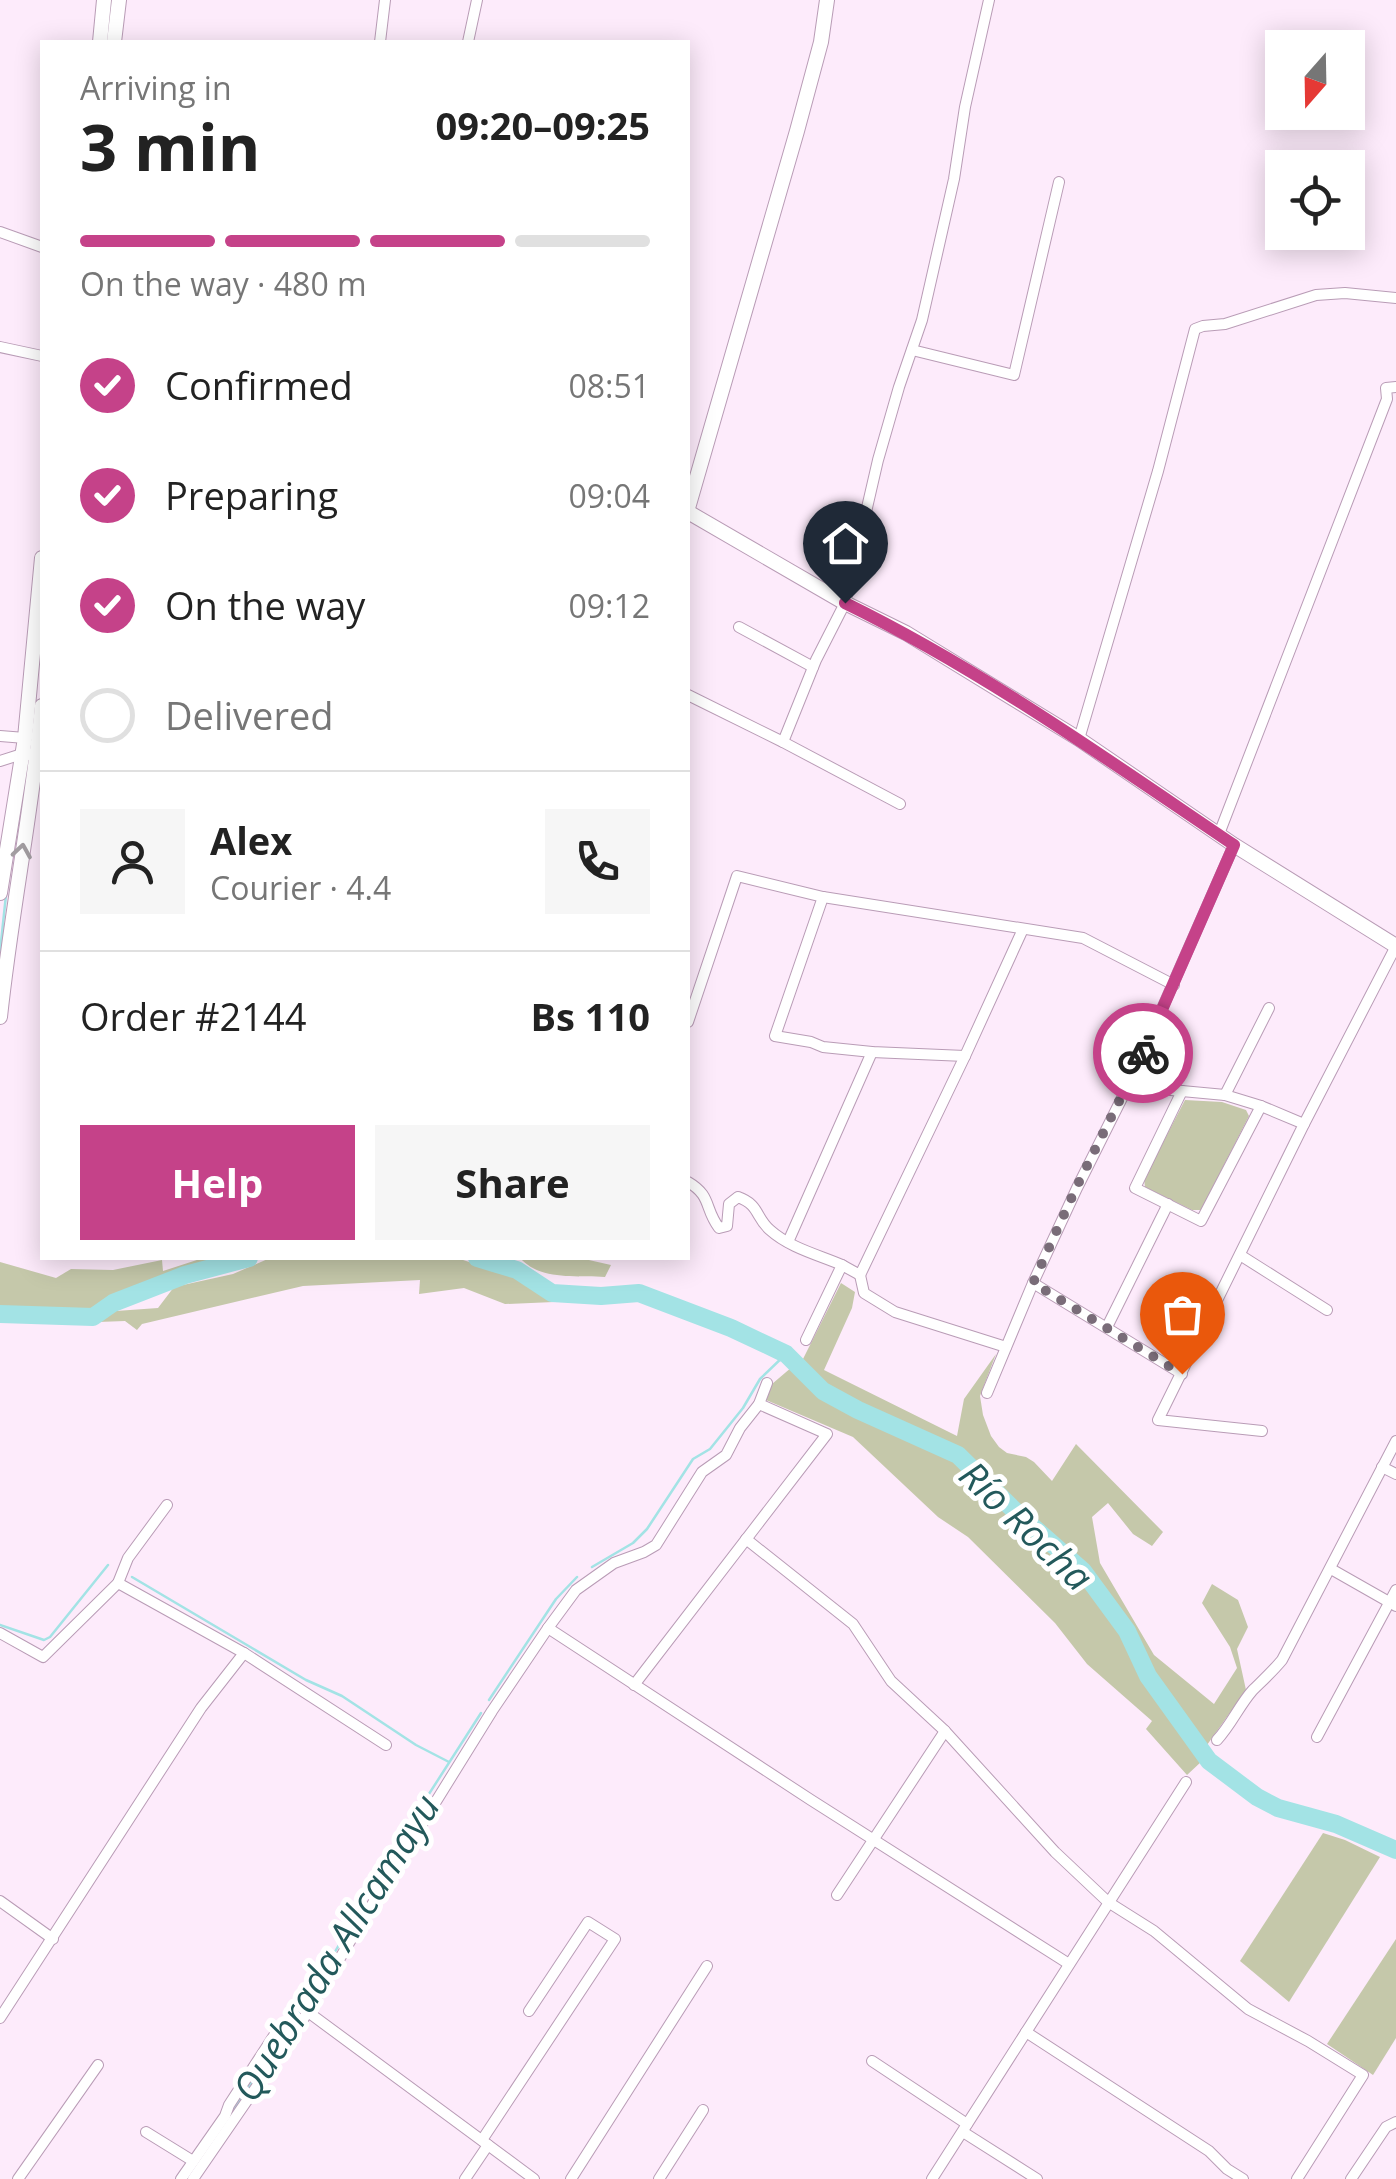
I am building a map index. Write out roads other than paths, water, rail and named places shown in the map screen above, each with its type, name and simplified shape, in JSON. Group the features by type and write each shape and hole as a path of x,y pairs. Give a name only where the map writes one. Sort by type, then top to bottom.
{"main road":[{"path":"100,40 104,0"},
{"path":"114,40 119,0"},
{"path":"690,503 802,113 828,0"},
{"path":"690,511 845,603 906,633 1396,946"},
{"path":"0,1017 30,756 25,738 40,579"},
{"path":"0,893 40,714"}],"street":[{"path":"380,40 385,0"},
{"path":"468,40 477,0"},
{"path":"783,742 813,667 845,603 878,460 922,320 989,0"},
{"path":"912,350 1014,375 1059,182"},
{"path":"0,232 40,246"},
{"path":"1079,740 1195,329 1225,324 1316,295 1346,293 1396,298"},
{"path":"0,347 40,356"},
{"path":"1218,834 1387,399 1386,388 1396,387"},
{"path":"740,628 813,667"},
{"path":"690,696 900,804"},
{"path":"0,736 25,738"},
{"path":"0,761 30,756"},
{"path":"987,1393 1033,1283 1128,1086 1234,845"},
{"path":"690,1016 737,876 823,897 1083,938 1174,985"},
{"path":"823,897 775,1036 872,1052 966,1056"},
{"path":"1006,1347 895,1312 864,1293 860,1274 1023,929"},
{"path":"1262,1431 1158,1420 1396,946"},
{"path":"1225,1095 1268,1008"},
{"path":"788,1242 872,1052"},
{"path":"1128,1086 1225,1095 1304,1124"},
{"path":"1182,1090 1135,1188 1201,1221 1261,1106"},
{"path":"690,1183 702,1192 709,1216 719,1228 727,1226 729,1204 738,1198 751,1202 768,1229 860,1274"},
{"path":"1107,1327 1168,1204"},
{"path":"1240,1255 1327,1310"},
{"path":"806,1340 842,1265"},
{"path":"1033,1283 1182,1374"},
{"path":"192,2179 308,2012 548,1628 576,1590 614,1563 656,1545 702,1472 726,1455 759,1404 767,1383"},
{"path":"634,1685 827,1434 759,1404"},
{"path":"1216,1740 1252,1691 1282,1660 1396,1440"},
{"path":"1382,1467 1396,1474"},
{"path":"0,1633 43,1657 118,1584 128,1558 167,1504"},
{"path":"746,1539 853,1624 891,1680 1108,1902 1154,1931 1248,2009 1363,2075 1297,2179"},
{"path":"1331,1569 1393,1604"},
{"path":"118,1584 244,1653 386,1746"},
{"path":"1317,1738 1393,1604 1396,1590"},
{"path":"548,1628 1069,1964"},
{"path":"0,2018 201,1708 244,1653"},
{"path":"837,1895 945,1732"},
{"path":"932,2179 1186,1782"},
{"path":"0,1901 53,1939"},
{"path":"466,2179 485,2142 615,1940 588,1922 529,2011"},
{"path":"571,2179 708,1966"},
{"path":"308,2012 534,2179"},
{"path":"181,2179 278,2031"},
{"path":"1026,2032 1209,2151 1242,2179"},
{"path":"872,2062 1036,2179"},
{"path":"18,2179 98,2065"},
{"path":"659,2179 703,2110"},
{"path":"1351,2179 1386,2127 1396,2122"},
{"path":"146,2132 194,2161"}],"waterway":[{"path":"109,18 111,0"},
{"path":"21,804 28,767"},
{"path":"0,952 6,895"},
{"name":"Río Rocha","path":"0,1314 93,1317 113,1303 185,1275 241,1260"},
{"name":"Río Rocha","path":"484,1260 517,1270 552,1293 639,1293 731,1328 786,1354 823,1391 958,1455 1083,1571 1127,1631 1148,1676 1209,1761 1278,1808 1336,1824 1396,1850"},
{"name":"Quebrada Allcamayu","path":"592,1567 633,1543 647,1529 693,1459 710,1449 743,1408 760,1379 786,1354"},
{"path":"0,1625 44,1640 50,1637 108,1565"},
{"path":"132,1577 306,1680 342,1696 449,1762"},
{"name":"Quebrada Allcamayu","path":"489,1700 556,1599 577,1577"},
{"name":"Quebrada Allcamayu","path":"232,2111 306,2002 400,1839 481,1713"}]}
